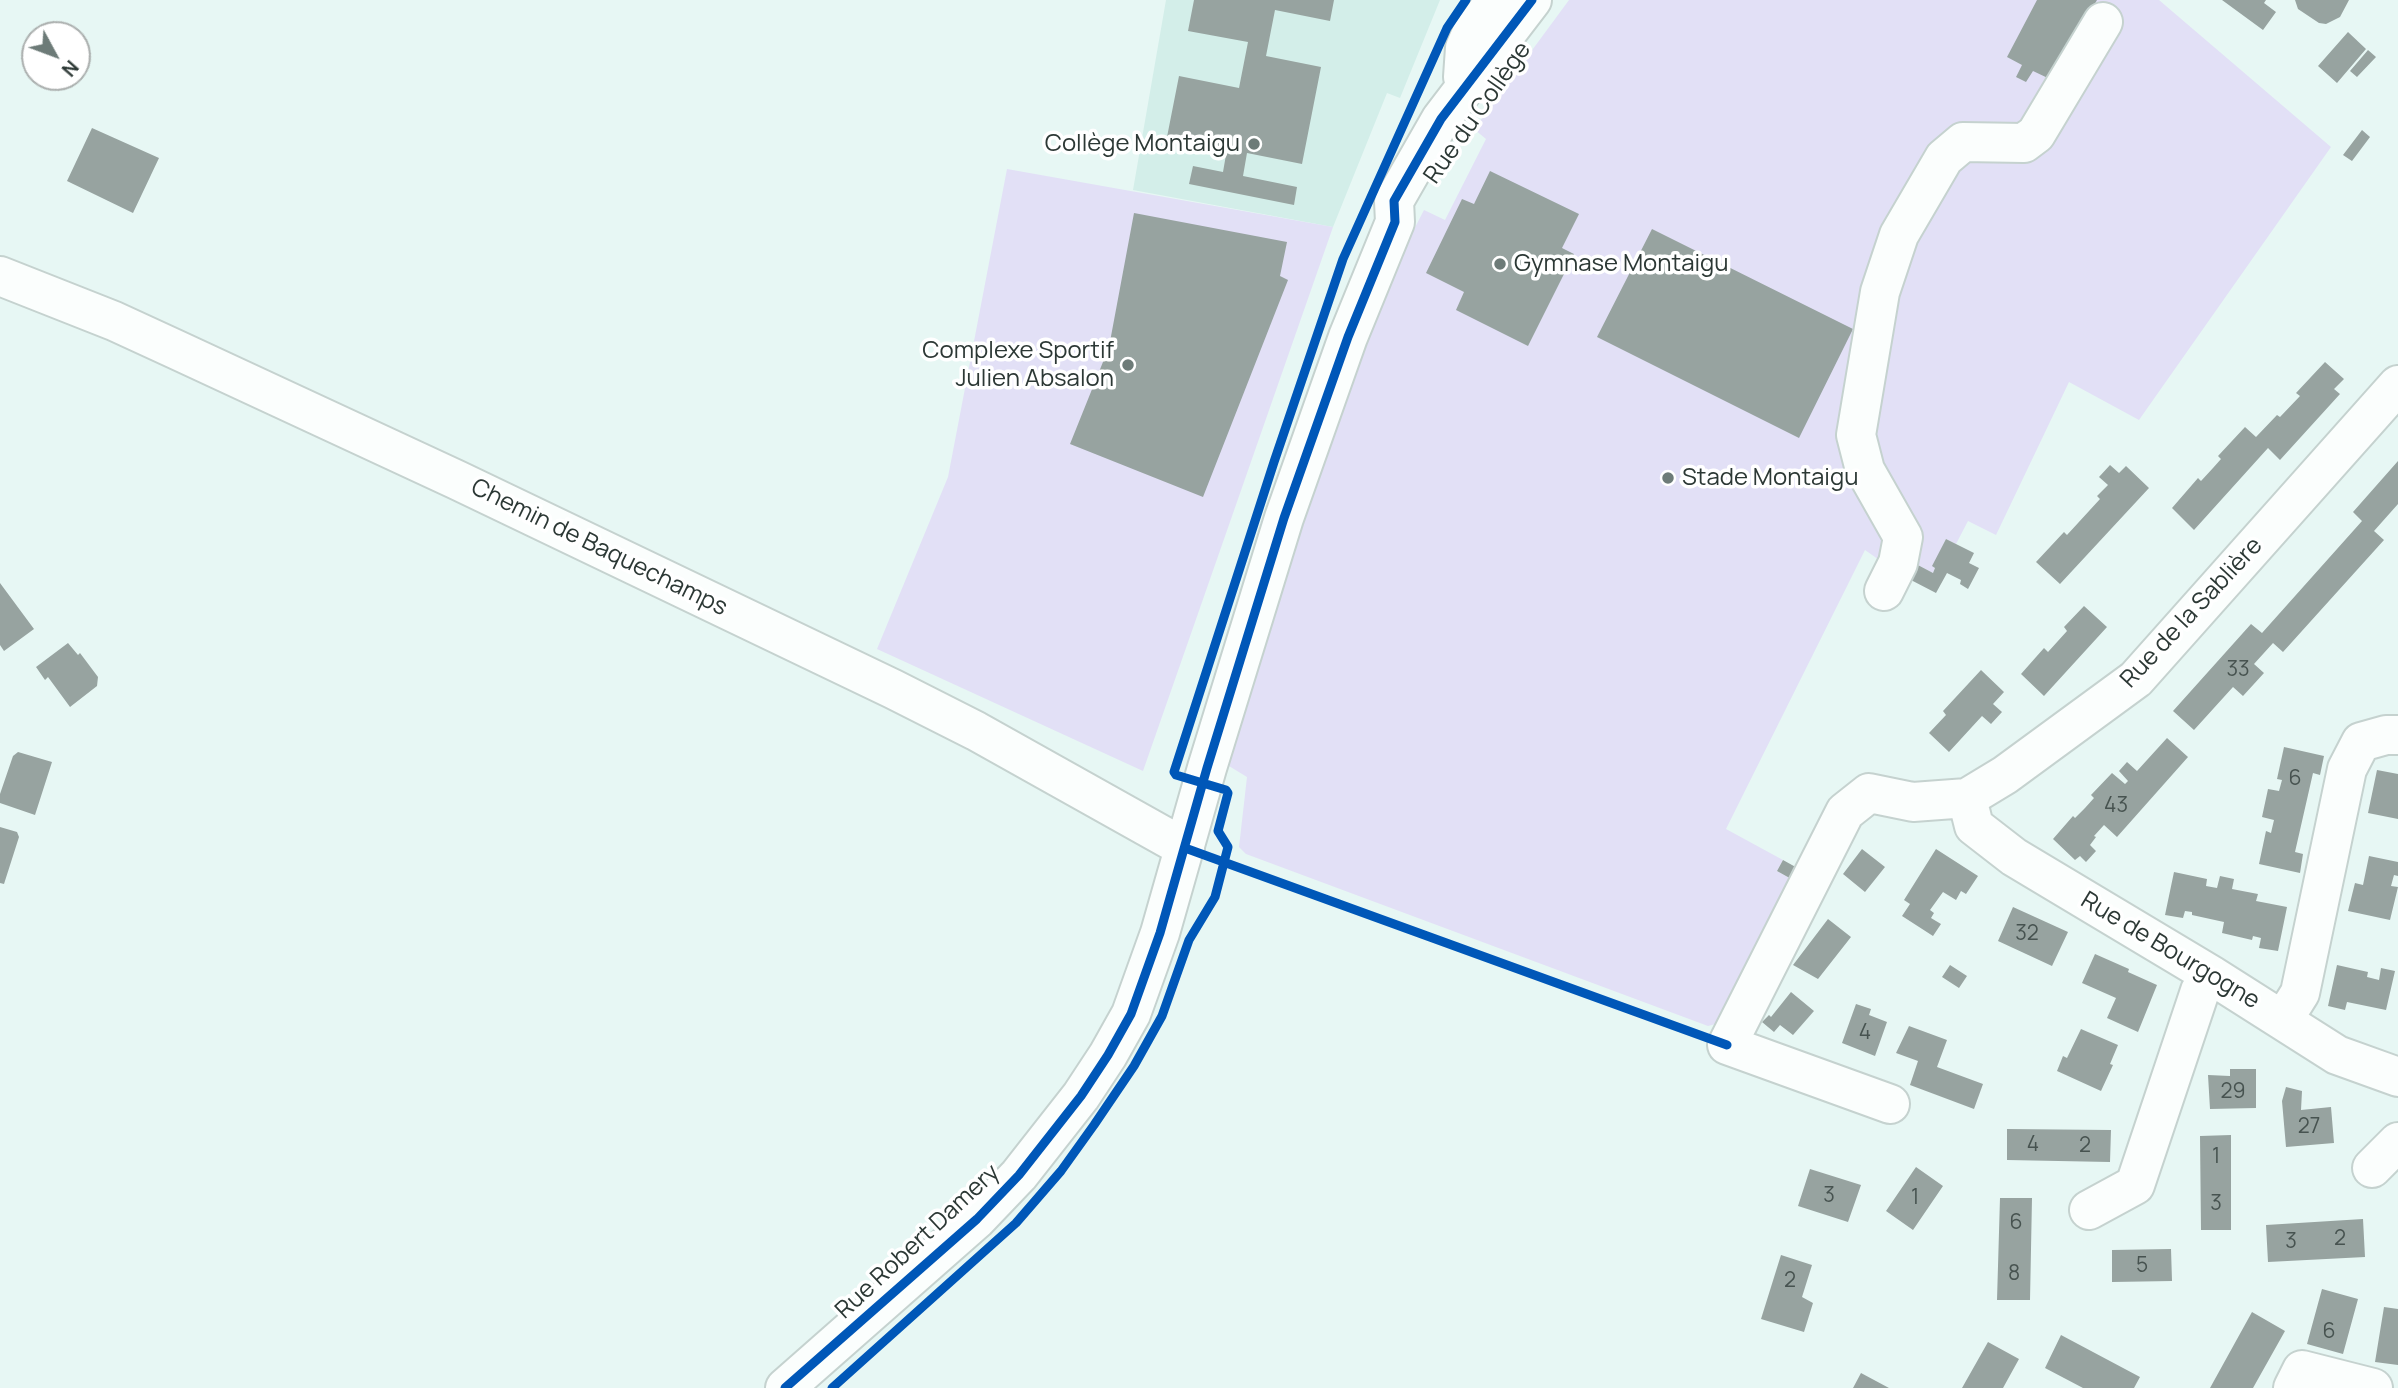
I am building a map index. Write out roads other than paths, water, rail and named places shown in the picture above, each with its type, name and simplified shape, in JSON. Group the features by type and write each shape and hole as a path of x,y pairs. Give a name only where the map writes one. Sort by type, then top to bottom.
{"street":[{"path":"1466,86 1463,78 1465,48 1471,34 1495,0"},
{"name":"Rue du Collège","path":"1185,848 1234,678 1296,481 1348,337 1395,222 1394,201 1437,125 1532,0"},
{"name":"Rue du Collège","path":"1395,222 1410,212 1457,138 1558,0"},
{"path":"1884,591 1898,563 1903,537 1865,470 1856,435 1880,292 1899,235 1944,158 1963,142 2024,143 2036,134 2103,22"},
{"name":"Chemin de Baquechamps","path":"0,276 114,321 202,361 869,677 976,731 1185,848"},
{"name":"Rue de la Sablière","path":"1891,1104 1727,1045 1845,812 1869,793 1913,802 1967,798 2005,775 2136,679 2398,385"},
{"path":"2283,1020 2300,993 2347,769 2361,742 2386,735 2398,735"},
{"name":"Rue de Bourgogne","path":"1967,798 1974,826 2014,857 2211,975 2337,1055 2398,1077"},
{"name":"Rue Robert Damery","path":"785,1388 977,1219 1019,1175 1056,1129 1108,1055 1131,1014 1160,933 1185,848"},
{"path":"2090,1210 2135,1185 2200,991 2211,975"},
{"path":"2293,1388 2302,1370 2373,1388"}],"place":[{"name":"Collège Montaigu","path":"1254,144"},
{"name":"Gymnase Montaigu","path":"1500,264"},
{"name":"Complexe Sportif Julien Absalon","path":"1128,365"},
{"name":"Stade Montaigu","path":"1668,478"}]}
